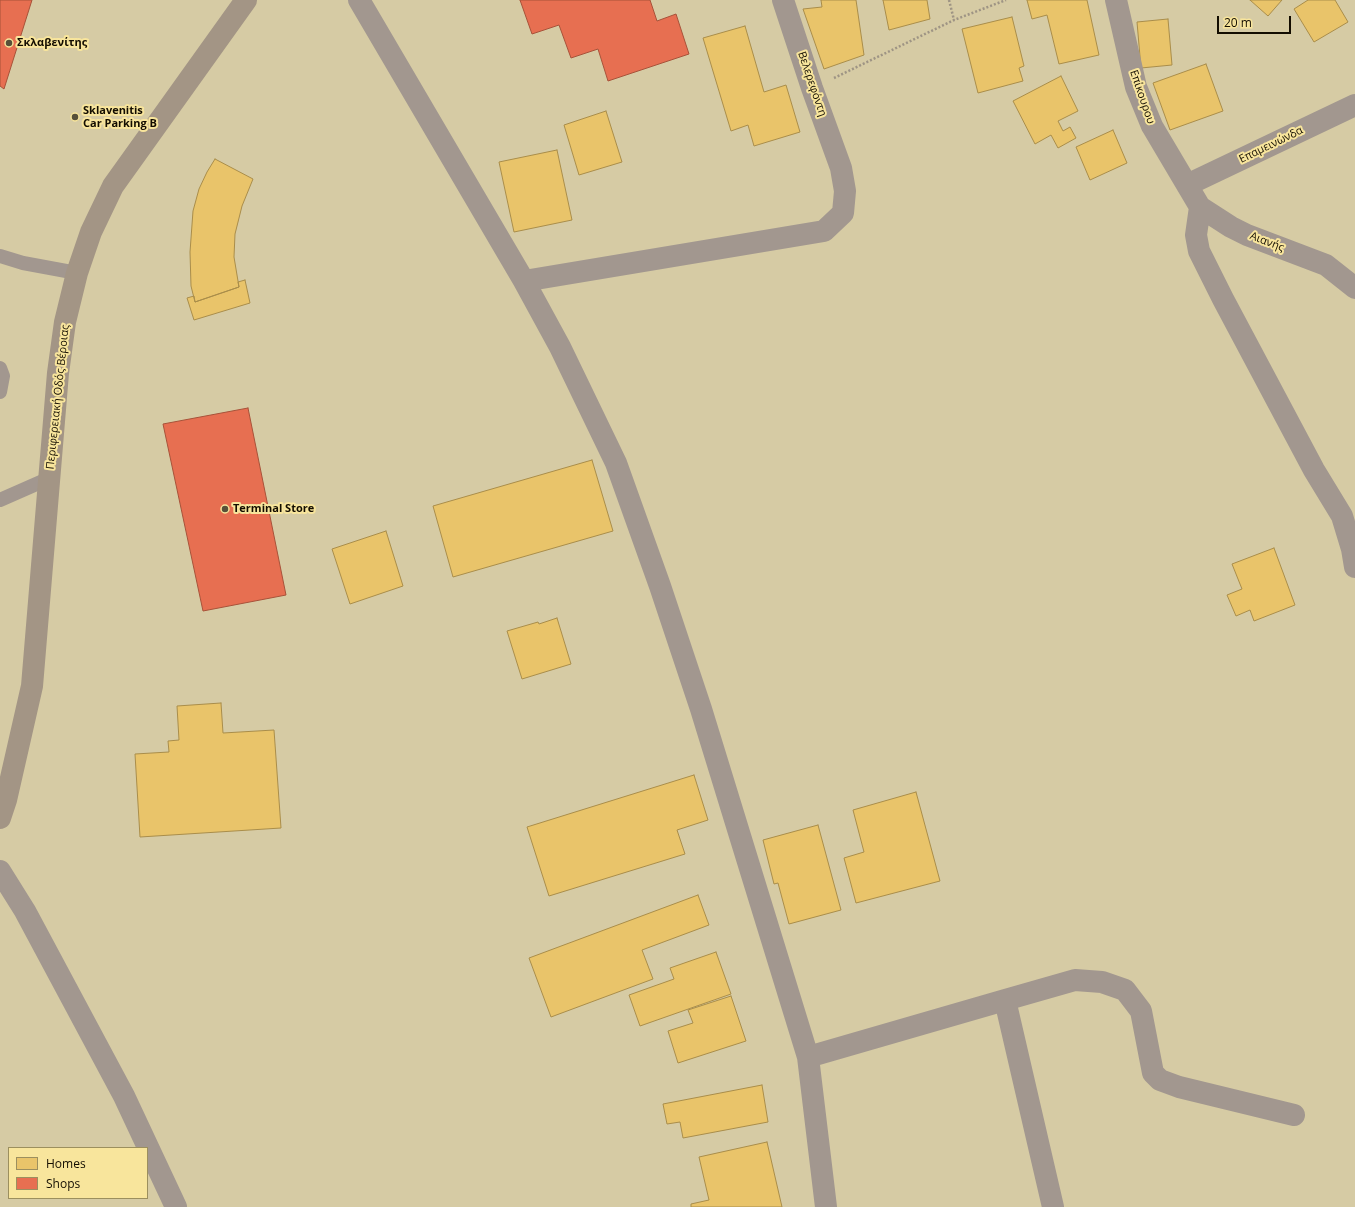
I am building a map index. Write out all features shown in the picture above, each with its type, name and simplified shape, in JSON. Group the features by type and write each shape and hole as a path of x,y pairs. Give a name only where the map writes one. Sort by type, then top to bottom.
{"main road":[{"name":"Περιφερειακή Οδός Βέροιας","path":"0,818 6,800 32,686 58,373 65,322 76,273 91,232 113,186 246,0"}],"street":[{"path":"359,0 524,281 560,348 616,463 701,709 808,1058 826,1207"},
{"name":"Βελερεφόντη","path":"524,281 824,231 843,213 845,191 841,168 812,88 783,0"},
{"name":"Επίκουρου","path":"1116,0 1136,87 1152,126 1188,185"},
{"name":"Επαμεινώνδα","path":"1188,185 1355,105"},
{"name":"Αιανής","path":"1188,185 1200,207 1231,227 1326,265 1355,288"},
{"path":"1200,207 1196,235 1200,251 1223,299 1314,470 1342,516 1352,549 1355,567"},
{"path":"0,871 26,911 120,1090 147,1147"},
{"path":"808,1058 1074,980 1102,982 1125,990 1140,1011 1153,1073 1160,1080 1179,1087 1294,1115"},
{"path":"1005,1000 1052,1207"},
{"path":"148,1148 176,1207"}],"lane":[{"path":"0,256 76,273"},
{"path":"0,368 3,376 0,392"},
{"path":"0,500 50,478"}],"path":[{"path":"949,0 954,20"},
{"path":"812,88 954,20 1006,0"}],"building: Homes":[{"path":"821,0 856,0 864,55 824,69 803,9 822,7"},
{"path":"883,0 927,0 930,19 889,30"},
{"path":"1027,0 1087,0 1099,55 1059,64 1047,15 1032,19"},
{"path":"1250,0 1282,0 1268,16"},
{"path":"1308,0 1335,0 1348,22 1314,42 1294,9"},
{"path":"1012,17 1024,66 1019,68 1023,81 978,93 962,29"},
{"path":"1168,19 1172,65 1141,68 1137,22"},
{"path":"745,26 764,92 786,85 800,132 754,146 748,125 731,131 703,38"},
{"path":"1206,64 1223,111 1170,130 1153,83"},
{"path":"1061,76 1078,111 1058,121 1063,131 1070,127 1076,138 1058,148 1051,135 1035,144 1013,101"},
{"path":"606,111 622,162 579,175 564,125"},
{"path":"1113,130 1127,163 1090,180 1076,147"},
{"path":"557,150 572,220 514,232 499,162"},
{"path":"215,159 253,179 242,206 235,234 234,257 239,287 195,302 191,286 190,252 193,211 199,189"},
{"path":"245,280 250,303 194,320 187,298 194,296 195,302 239,287 238,282"},
{"path":"592,460 613,531 453,577 433,506"},
{"path":"386,531 403,586 350,604 332,549"},
{"path":"1274,548 1295,605 1254,621 1250,610 1236,616 1227,595 1242,589 1232,564"},
{"path":"557,618 571,664 522,679 507,631 538,622 539,624"},
{"path":"221,703 223,733 274,730 281,828 140,837 135,754 169,752 168,741 179,740 177,706"},
{"path":"694,775 708,820 677,830 685,854 549,896 527,827"},
{"path":"916,792 940,881 856,903 844,858 864,852 853,810"},
{"path":"818,825 841,910 789,924 778,883 774,884 763,840"},
{"path":"698,895 709,925 642,950 653,979 551,1017 529,958"},
{"path":"716,952 731,994 640,1026 629,995 674,979 670,968"},
{"path":"731,996 746,1041 678,1063 668,1031 693,1023 688,1010"},
{"path":"762,1085 768,1122 683,1138 680,1122 667,1124 663,1104"},
{"path":"767,1142 782,1207 691,1207 691,1204 709,1200 699,1157"}],"building: Shops":[{"name":"Σκλαβενίτης","path":"0,0 32,0 4,89 0,86"},
{"path":"520,0 650,0 657,21 676,14 689,54 608,81 598,49 571,58 559,25 532,34"},
{"name":"Terminal Store","path":"248,408 286,595 203,611 163,424"}],"place":[{"name":"Σκλαβενίτης","path":"9,43"},
{"name":"Sklavenitis Car Parking B","path":"75,117"},
{"name":"Terminal Store","path":"225,509"}]}
